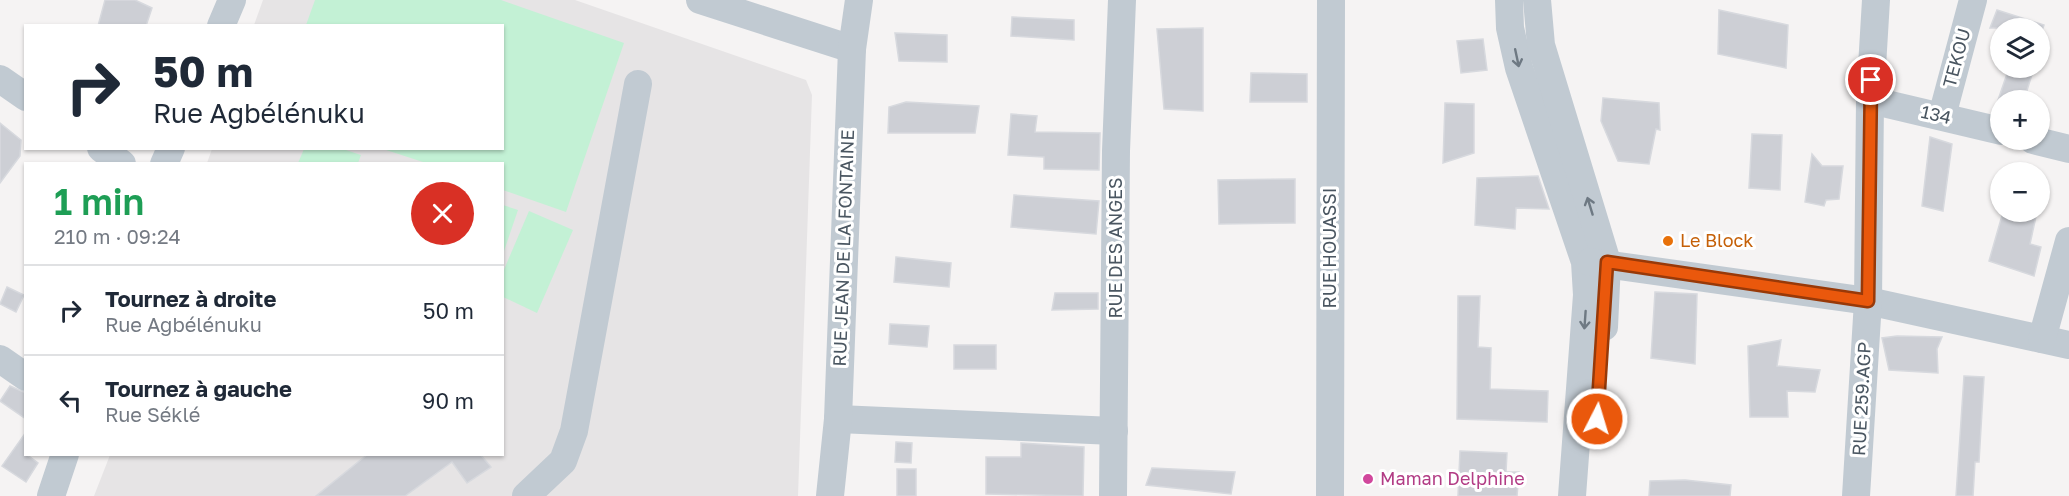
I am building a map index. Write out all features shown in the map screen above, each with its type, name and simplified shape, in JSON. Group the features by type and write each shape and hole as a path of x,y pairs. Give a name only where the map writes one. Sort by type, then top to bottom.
{"street":[{"path":"222,24 232,0"},
{"path":"700,0 852,49"},
{"name":"RUE JEAN DE LA FONTAINE","path":"830,496 838,419 852,49 859,0"},
{"name":"RUE DES ANGES","path":"1113,496 1116,151 1122,0"},
{"name":"RUE HOUASSI","path":"1330,496 1331,0"},
{"path":"1509,0 1510,28 1527,97 1563,193 1596,262 1587,295 1572,496"},
{"path":"1537,0 1541,45 1596,262 1590,496"},
{"name":"RUE 259.AGP","path":"1856,496 1868,301 1870,100 1876,0"},
{"name":"TEKOU","path":"1942,116 1972,0"},
{"path":"0,79 24,96"},
{"path":"526,496 563,461 574,431 638,84"},
{"name":"134","path":"1870,100 1990,128"},
{"path":"2050,144 2069,149"},
{"path":"103,150 119,162"},
{"path":"1596,262 1868,301 2056,342 2069,241"},
{"path":"0,359 24,375"},
{"path":"838,419 1114,431"},
{"path":"51,496 64,456"}],"shaded area":[{"path":"263,0 575,0 806,80 812,95 798,496 94,496 110,456 504,456 504,162 207,162 212,150 504,150 504,24 254,24"}],"green space":[{"path":"315,0 501,0 624,43 566,212 504,190 504,162 423,162 386,150 504,150 504,24 306,24"},
{"path":"304,150 346,150 361,155 358,162 298,162"},
{"path":"504,206 518,210 504,251"},
{"path":"529,211 573,230 537,313 504,297 504,270"}],"building":[{"path":"105,0 135,0 152,8 147,24 99,24"},
{"path":"1719,10 1788,25 1786,68 1718,54"},
{"path":"1997,10 2022,18 1994,18"},
{"path":"1012,17 1074,20 1074,40 1011,36"},
{"path":"1203,28 1203,111 1164,109 1157,29"},
{"path":"895,33 947,35 947,62 899,61"},
{"path":"1483,39 1487,70 1461,73 1457,41"},
{"path":"1251,73 1307,74 1307,102 1250,102"},
{"path":"2006,78 2031,78 2027,90 2001,90"},
{"path":"1603,98 1659,103 1660,130 1656,129 1649,164 1618,161 1601,121"},
{"path":"906,102 979,106 975,133 888,133 889,107"},
{"path":"1445,103 1474,104 1474,153 1443,163"},
{"path":"1011,114 1037,116 1035,132 1100,133 1099,170 1044,169 1044,157 1008,155"},
{"path":"0,123 21,140 20,156 0,183"},
{"path":"1752,134 1782,135 1780,190 1749,188"},
{"path":"1930,137 1952,144 1943,211 1922,206"},
{"path":"1812,154 1822,166 1843,166 1839,199 1826,200 1824,206 1805,202"},
{"path":"1538,176 1549,209 1516,208 1515,229 1475,225 1477,178"},
{"path":"1295,179 1295,223 1219,224 1218,180"},
{"path":"1014,195 1099,201 1096,234 1011,227"},
{"path":"2000,222 2035,222 2030,244 2041,247 2034,276 1989,261"},
{"path":"896,257 951,263 949,287 894,282"},
{"path":"7,287 24,295 16,312 0,304"},
{"path":"1655,292 1697,294 1695,364 1651,358"},
{"path":"1055,293 1098,293 1098,309 1052,310"},
{"path":"1458,296 1480,296 1478,347 1491,348 1490,389 1548,391 1547,422 1457,419"},
{"path":"890,324 929,326 927,347 889,344"},
{"path":"1942,337 1937,349 1938,373 1889,370 1882,338"},
{"path":"1781,340 1777,366 1820,370 1815,392 1787,391 1788,417 1750,417 1748,346"},
{"path":"954,345 996,345 996,369 954,369"},
{"path":"1964,376 1984,377 1979,462 1975,462 1973,496 1956,496"},
{"path":"10,386 24,392 24,418 0,401"},
{"path":"24,435 24,456 29,456 38,463 26,482 2,466"},
{"path":"896,442 912,443 911,463 895,462"},
{"path":"1021,443 1084,447 1083,496 986,494 986,457 1021,457"},
{"path":"1460,451 1507,453 1506,472 1519,472 1517,496 1458,496"},
{"path":"366,456 482,456 491,467 467,483 452,462 405,496 316,496"},
{"path":"1152,468 1235,472 1231,494 1146,485"},
{"path":"897,469 916,469 916,496 897,496"},
{"path":"1685,480 1731,485 1730,496 1649,496 1650,481"}],"place":[{"name":"Le Block","path":"1668,241"},
{"name":"Maman Delphine","path":"1368,479"}],"route":[{"path":"1597,419 1607,262 1868,301 1871,80"}]}
